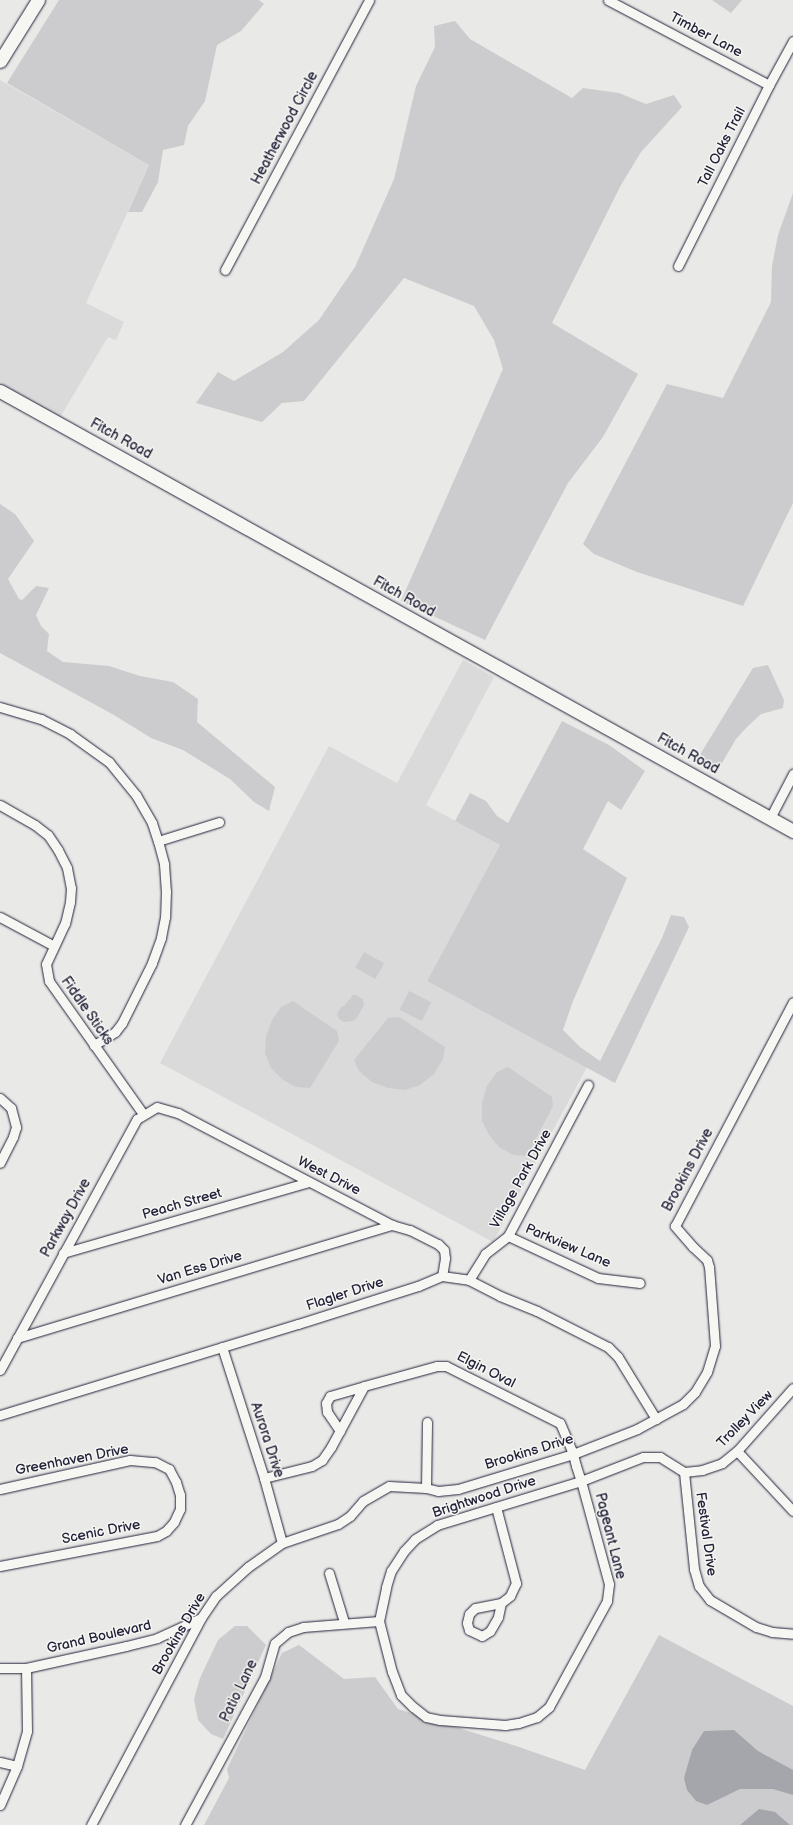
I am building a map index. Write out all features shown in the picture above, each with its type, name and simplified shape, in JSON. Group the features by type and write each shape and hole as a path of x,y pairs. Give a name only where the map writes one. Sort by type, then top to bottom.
{"street":[{"path":"0,61 38,0"},
{"name":"Heatherwood Circle","path":"225,270 369,0"},
{"name":"Timber Lane","path":"608,0 769,85"},
{"name":"Tall Oaks Trail","path":"678,266 769,85 793,41"},
{"name":"Fitch Road","path":"0,390 793,831"},
{"path":"0,707 41,719 70,734 109,762 136,795 152,824 158,840 164,864 166,891 165,917 160,938 152,963 122,1023 115,1032 94,1045"},
{"path":"770,818 793,774"},
{"name":"Fiddle Sticks","path":"0,805 35,825 48,835 58,850 66,868 71,888 70,902 65,923 46,964 48,981 143,1114"},
{"path":"158,840 219,822"},
{"path":"0,917 54,946"},
{"name":"Brookins Drive","path":"91,1825 202,1618 216,1596 248,1567 282,1543 338,1524 350,1516 363,1501 389,1486 426,1488 438,1491 458,1489 573,1454 638,1429 683,1404 695,1392 707,1372 715,1346 709,1268 707,1260 693,1247 675,1226 793,1002"},
{"name":"Village Park Drive","path":"469,1280 486,1254 508,1236 588,1085"},
{"path":"0,1098 11,1108 16,1127 13,1137 0,1163"},
{"name":"West Drive","path":"143,1114 157,1107 178,1113 392,1225 410,1230 438,1244 444,1250 445,1258 442,1276"},
{"name":"Parkway Drive","path":"0,1370 63,1252 137,1119 143,1114"},
{"name":"Peach Street","path":"63,1252 309,1182"},
{"name":"Van Ess Drive","path":"17,1338 392,1225"},
{"name":"Parkview Lane","path":"508,1236 598,1278 640,1283"},
{"path":"442,1276 469,1280 608,1347 618,1357 656,1419"},
{"name":"Flagler Drive","path":"0,1415 418,1286 442,1276"},
{"name":"Aurora Drive","path":"222,1347 264,1478 282,1543"},
{"name":"Elgin Oval","path":"340,1430 327,1412 326,1403 330,1396 437,1366 446,1366 560,1423 573,1454"},
{"path":"264,1478 312,1466 322,1460 364,1386"},
{"name":"Trolley View","path":"684,1472 702,1470 722,1463 737,1451 793,1388"},
{"path":"426,1488 427,1422"},
{"path":"737,1451 793,1512"},
{"name":"Pageant Lane","path":"549,1707 607,1601 609,1584 573,1454"},
{"path":"581,1481 643,1456 660,1457 684,1472"},
{"name":"Greenhaven Drive","path":"0,1489 130,1460 155,1462 169,1469 176,1482 180,1495"},
{"name":"Festival Drive","path":"684,1472 694,1569 699,1586 710,1600 756,1627 772,1632 793,1634"},
{"name":"Brightwood Drive","path":"549,1707 538,1717 505,1724 440,1720 426,1717 401,1695 392,1672 379,1621 386,1586 391,1571 404,1551 415,1539 436,1525 581,1481"},
{"name":"Scenic Drive","path":"0,1566 156,1536 166,1531 174,1522 180,1509 180,1495"},
{"path":"496,1507 516,1583 510,1596 501,1603"},
{"path":"329,1573 344,1622"},
{"name":"Grand Boulevard","path":"0,1668 26,1668 157,1638 202,1618"},
{"name":"Patio Lane","path":"185,1825 265,1677 276,1643 288,1632 303,1627 344,1622 379,1621"},
{"path":"0,1805 17,1766 27,1731 26,1668"},
{"path":"0,1762 17,1766"}],"shaded area":[{"path":"59,0 259,0 264,4 241,31 217,45 205,101 188,126 184,145 163,150 158,182 142,212 128,212 149,165 7,83"},
{"path":"712,0 742,0 731,13"},
{"path":"455,21 470,39 572,98 583,88 619,93 646,104 674,95 682,107 641,152 621,185 552,323 638,374 603,437 568,483 485,640 401,601 503,369 494,340 474,306 404,278 304,401 282,403 262,422 196,403 218,372 234,381 283,352 319,320 355,267 394,179 416,86 435,47 434,26"},
{"path":"0,80 149,165 86,303 124,322 116,340 108,337 59,419 0,386"},
{"path":"793,193 793,503 743,606 637,572 594,554 583,544 667,384 723,398 771,302 772,266 778,235"},
{"path":"0,504 15,514 34,541 8,579 19,599 22,600 36,586 49,588 36,615 41,626 49,634 47,651 63,662 109,666 140,676 173,682 198,699 197,722 275,787 269,811 254,802 230,779 183,750 151,738 114,715 0,653"},
{"path":"463,660 494,677 426,805 500,845 427,981 587,1067 493,1242 160,1063 329,746 397,783"},
{"path":"768,665 784,700 783,708 761,714 747,727 736,739 719,768 701,763 701,753 753,668"},
{"path":"562,721 609,745 645,771 621,810 608,801 583,849 627,878 573,1001 563,1030 580,1047 600,1061 662,938 671,915 684,917 689,927 615,1083 427,981 500,845 455,821 470,793 486,801 497,816 508,823"},
{"path":"364,952 384,963 375,979 355,968"},
{"path":"409,991 431,1002 422,1021 399,1010"},
{"path":"353,995 363,999 364,1005 357,1018 353,1021 344,1022 339,1019 337,1014 341,1007 345,1005"},
{"path":"293,1001 337,1031 339,1041 310,1088 296,1087 283,1080 271,1068 265,1053 266,1036 272,1020 281,1007"},
{"path":"399,1017 445,1047 443,1059 434,1074 420,1085 405,1090 388,1088 372,1082 359,1071 354,1060 388,1018"},
{"path":"508,1067 552,1097 553,1106 527,1156 514,1155 500,1148 489,1135 482,1121 482,1103 487,1086 497,1072"},
{"path":"235,1626 247,1626 266,1645 223,1739 211,1734 198,1720 194,1699 200,1678 218,1640"},
{"path":"659,1635 793,1706 793,1825 204,1825 229,1778 227,1769 282,1653 299,1645 344,1679 375,1677 398,1709 516,1746 585,1770"},
{"path":"734,1730 758,1751 793,1770 793,1795 773,1789 740,1789 707,1805 696,1801 687,1790 684,1778 692,1750 704,1731"},
{"path":"759,1809 775,1812 790,1825 740,1825"}]}
